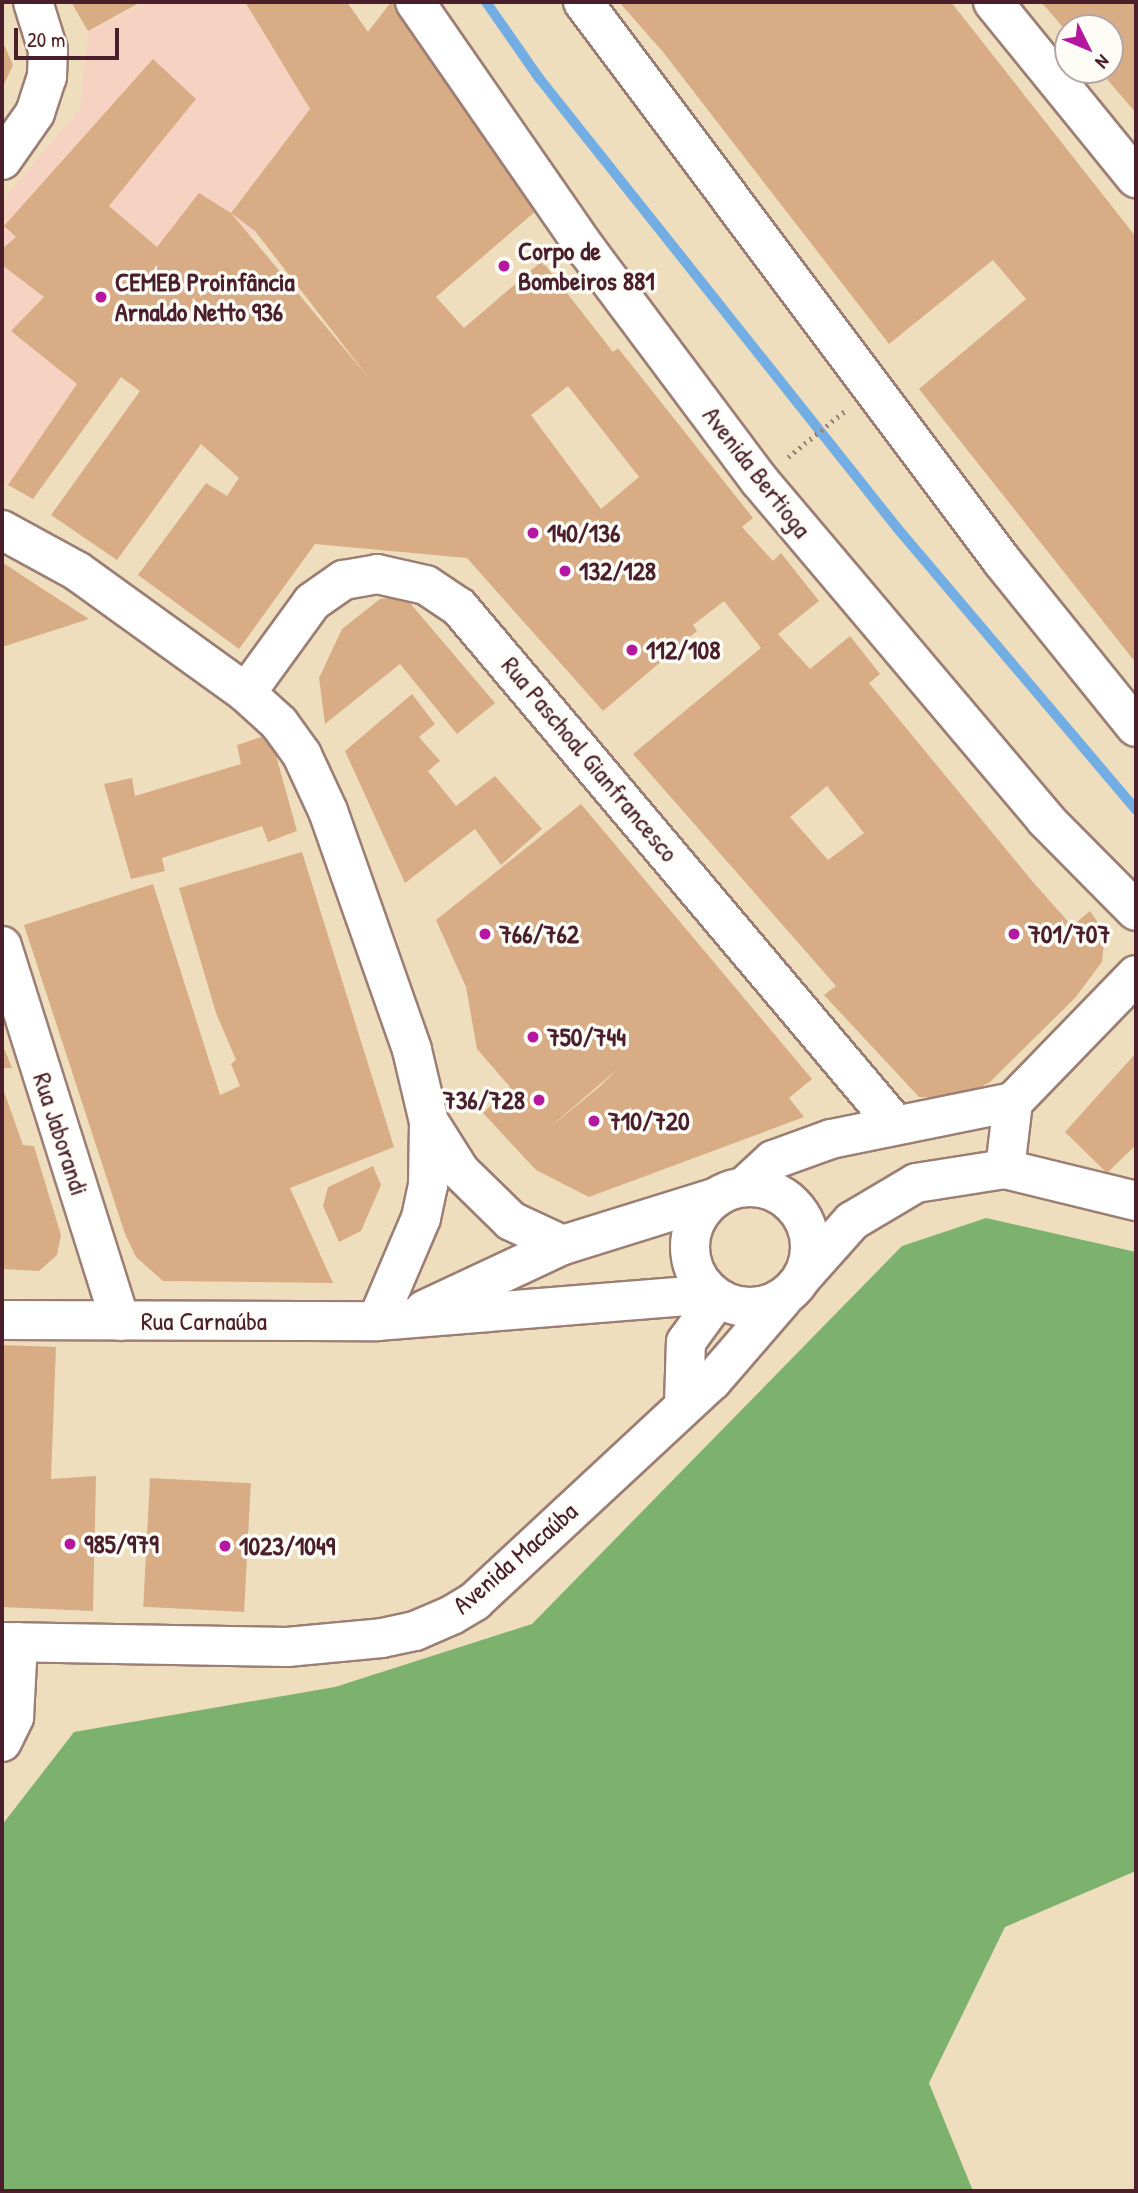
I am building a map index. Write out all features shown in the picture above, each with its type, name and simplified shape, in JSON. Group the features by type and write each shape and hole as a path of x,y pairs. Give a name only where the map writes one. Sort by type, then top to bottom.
{"street":[{"path":"2,160 35,114 47,77 48,50 33,2"},
{"name":"Avenida Bertioga","path":"415,2 587,250 760,480 1045,819 1136,911"},
{"path":"583,2 1002,561 1136,727"},
{"path":"993,2 1136,178"},
{"path":"2,530 77,570 246,692 279,723 302,755 328,811 412,1050 429,1122 421,1218 391,1320"},
{"name":"Rua Paschoal Gianfrancesco","path":"246,692 312,601 344,580 377,574 413,582 459,607 895,1124"},
{"name":"Rua Jaborandi","path":"4,961 120,1321"},
{"path":"391,1320 563,1245 731,1191 786,1199 801,1214 810,1244 793,1288 754,1308 714,1296 693,1268 690,1248 693,1228 731,1191 773,1160 831,1139 895,1124 923,1124 1013,1102 1136,975"},
{"path":"1013,1102 1005,1169 1136,1201"},
{"path":"429,1122 460,1171 511,1221 563,1245"},
{"name":"Avenida Macaúba","path":"10,1642 287,1647 415,1631 475,1601 733,1361 852,1221 887,1197 916,1183 1005,1169"},
{"path":"684,1404 686,1342 714,1296"},
{"name":"Rua Carnaúba","path":"2,1320 391,1320 570,1309 714,1296"},
{"path":"2,1742 14,1717 10,1642"}],"path":[{"path":"785,459 850,407"}],"shaded area":[{"name":"CEMEB Proinfância Arnaldo Netto 936","path":"147,2 244,2 310,109 231,212 255,231 131,383 95,360 8,485 2,482 2,201 80,109 88,31"}],"green space":[{"path":"986,1218 1136,1252 1136,1871 1005,1927 929,2083 973,2191 2,2191 2,1825 74,1732 335,1687 532,1624 902,1246"}],"building":[{"path":"71,2 141,2 88,31"},
{"path":"245,2 347,2 368,32 391,2 408,2 544,204 436,297 464,328 542,261 613,352 618,348 753,518 742,527 773,561 781,553 819,601 778,634 810,669 850,636 880,674 869,683 1033,882 1072,926 1090,911 1105,933 1102,962 1075,998 990,1082 961,1098 919,1097 824,995 836,986 633,754 761,648 724,601 693,625 697,631 603,711 467,558 315,544 239,649 138,575 206,483 227,496 239,478 201,444 117,560 51,515 140,391 121,377 33,499 8,485 77,384 11,331 44,297 2,265 2,249 16,237 4,226 153,59 196,99 109,206 157,247 199,193 231,213 310,109","holes":["231,213 255,231 368,377","568,386 639,477 601,509 531,415","827,786 864,833 828,860 790,817"]},
{"path":"619,2 951,2 1136,237 1136,663 919,389 1026,299 993,260 889,344 663,52"},
{"path":"1041,2 1136,2 1136,113 1111,84 1124,84 1124,14 1054,14 1054,17"},
{"path":"2,40 13,65 2,89"},
{"path":"2,562 26,578 89,619 2,647"},
{"path":"404,596 495,703 457,734 400,664 325,724 319,678 342,629 380,599"},
{"path":"412,694 435,724 419,737 440,761 428,771 456,806 495,776 542,829 501,865 475,829 405,883 345,751"},
{"path":"270,734 297,831 268,842 262,826 162,858 165,871 131,879 104,784 132,778 135,796 241,764 237,745"},
{"path":"581,804 812,1079 789,1098 804,1117 589,1197 536,1170 483,1113 510,1087 477,1049 466,987 436,920","holes":["619,1068 598,1088 544,1132"]},
{"path":"302,852 394,1147 290,1188 333,1283 163,1281 136,1257 125,1234 24,925 153,884 220,1095 240,1086 231,1064 236,1060 216,1013 179,888"},
{"path":"2,1043 12,1068 2,1068"},
{"path":"1136,1053 1136,1145 1107,1173 1065,1132"},
{"path":"2,1086 23,1145 34,1146 61,1235 57,1255 39,1271 2,1269"},
{"path":"373,1166 381,1185 361,1231 339,1242 323,1206 328,1187"},
{"path":"2,1345 56,1347 51,1479 96,1476 93,1611 2,1607"},
{"path":"150,1478 251,1483 244,1612 143,1607"}],"waterway":[{"path":"486,2 539,78 898,529 1136,810"}],"place":[{"name":"Corpo de Bombeiros 881","path":"504,266"},
{"name":"CEMEB Proinfância Arnaldo Netto 936","path":"101,297"},
{"name":"140/136","path":"533,533"},
{"name":"132/128","path":"565,571"},
{"name":"112/108","path":"632,650"},
{"name":"766/762","path":"485,934"},
{"name":"701/707","path":"1014,934"},
{"name":"750/744","path":"533,1037"},
{"name":"736/728","path":"539,1100"},
{"name":"710/720","path":"594,1121"},
{"name":"985/979","path":"70,1544"},
{"name":"1023/1049","path":"225,1546"}]}
